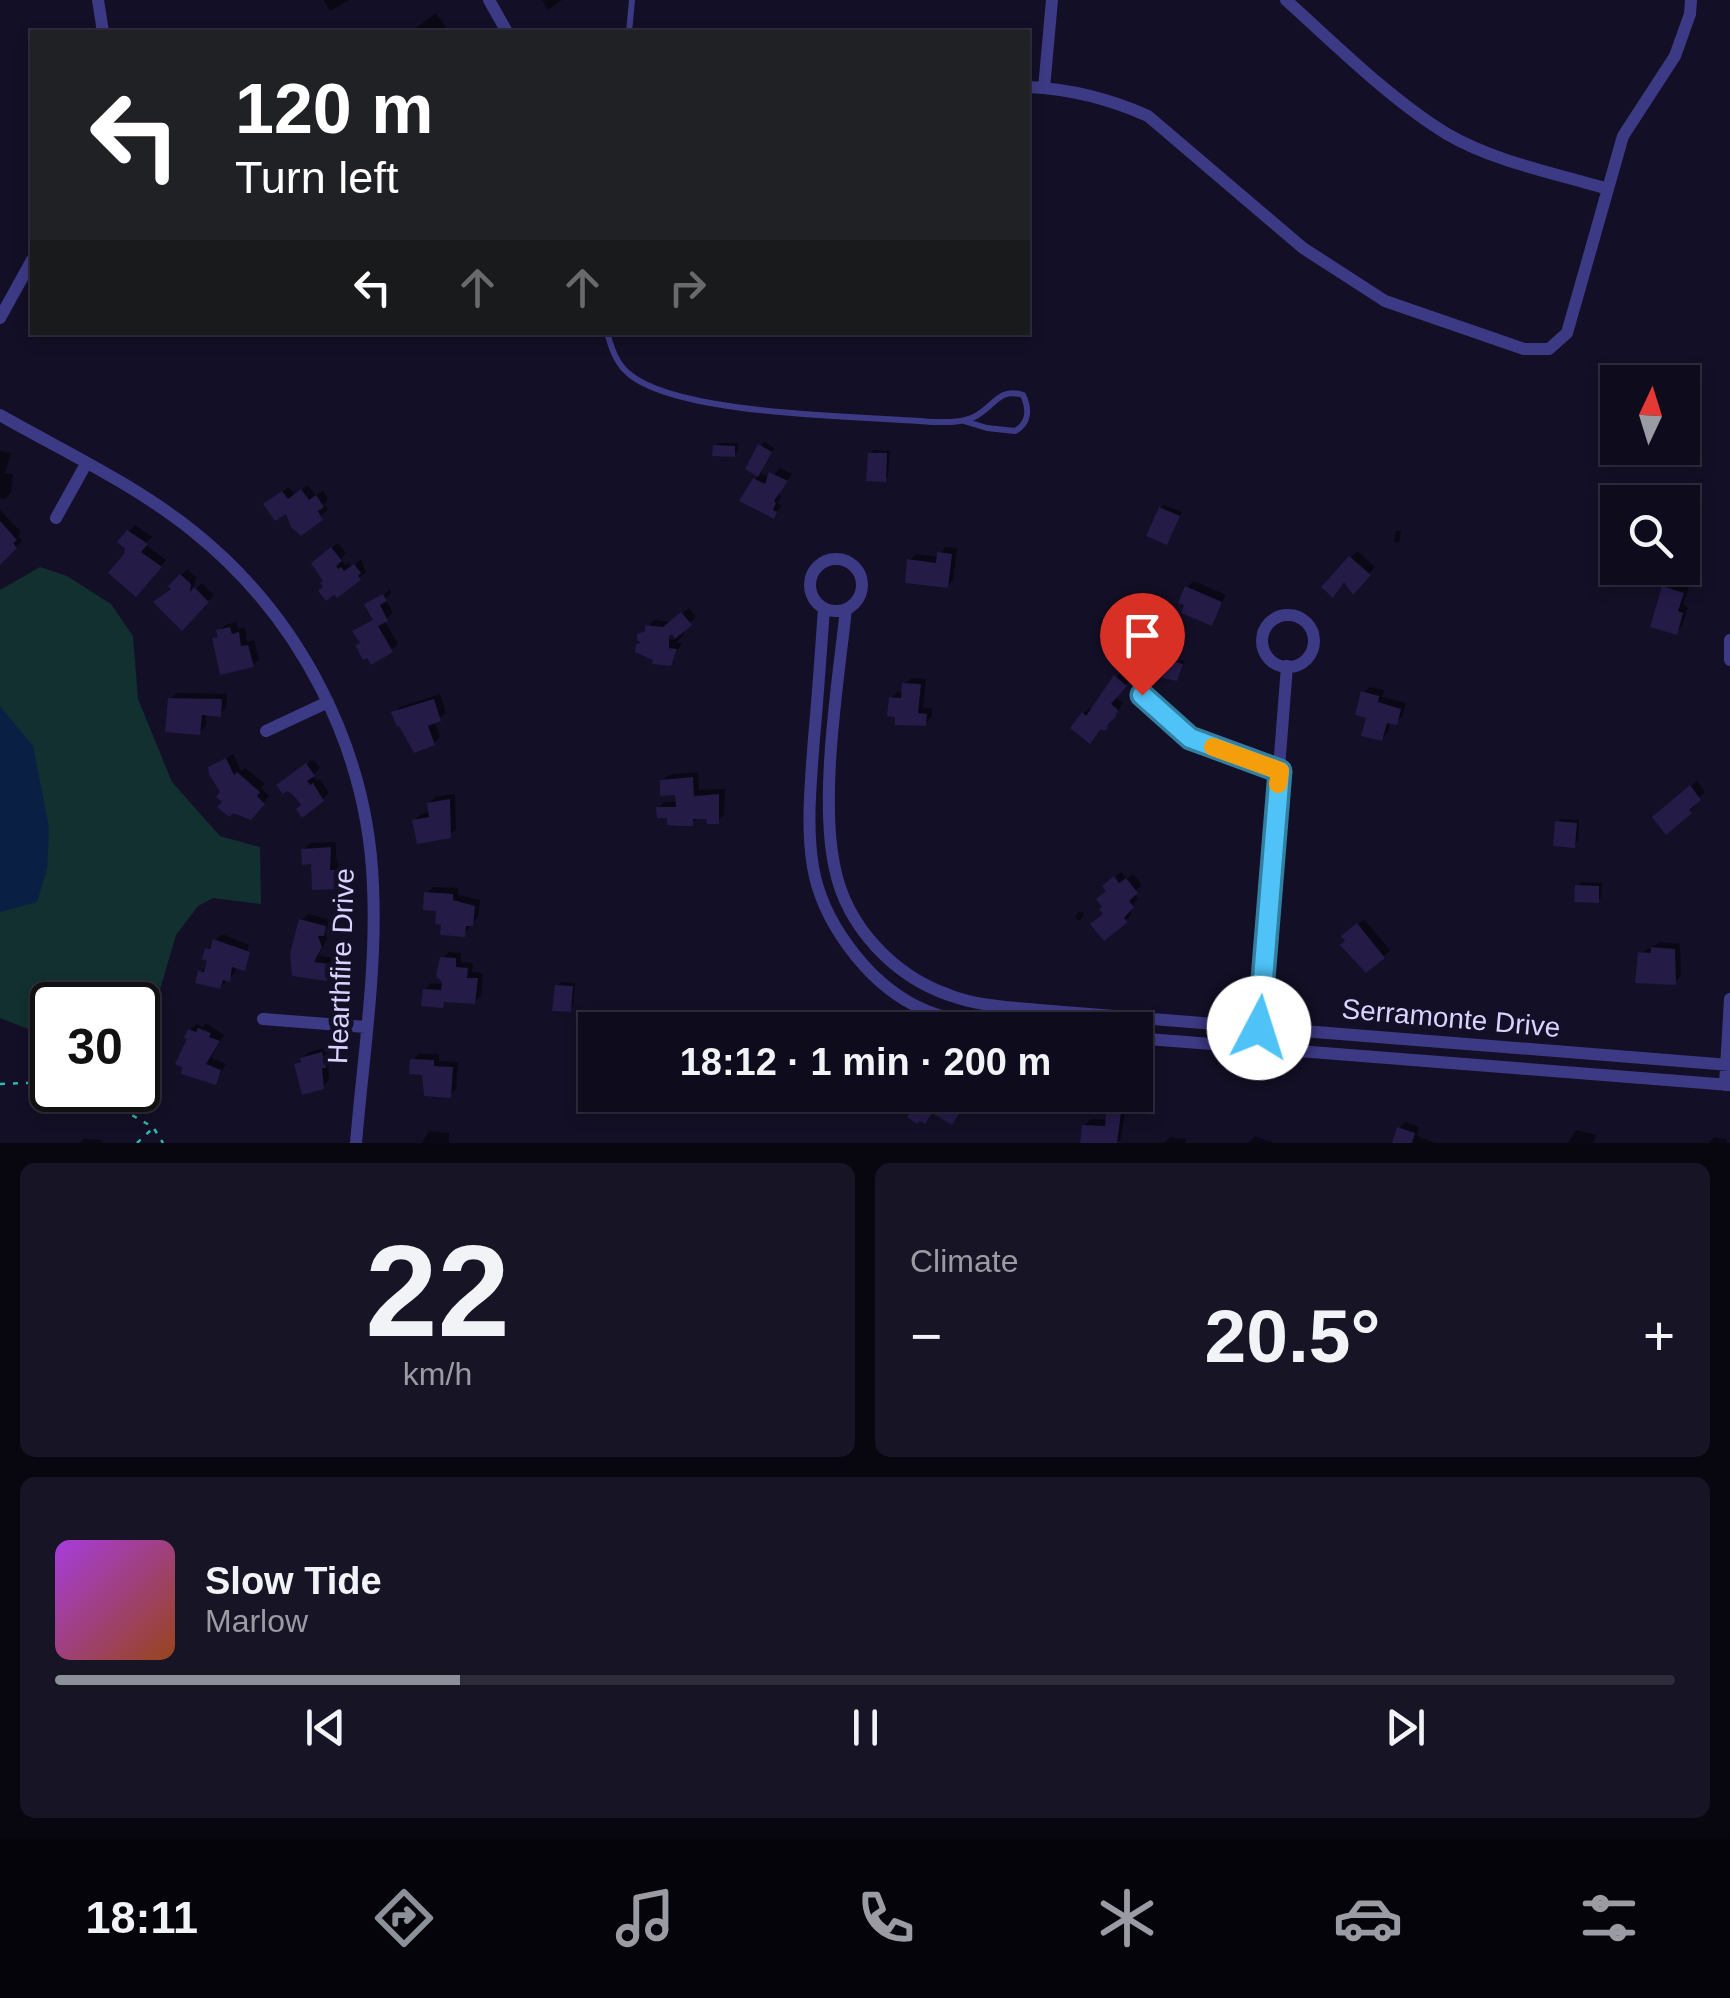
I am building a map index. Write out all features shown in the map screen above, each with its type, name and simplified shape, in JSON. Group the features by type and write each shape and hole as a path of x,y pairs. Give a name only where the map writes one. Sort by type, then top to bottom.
{"street":[{"path":"98,0 103,30"},
{"path":"489,0 506,30"},
{"path":"1044,88 1052,0"},
{"path":"1286,0 1373,77 1447,134 1498,156 1608,189"},
{"path":"1030,87 1087,94 1148,116 1304,248 1385,301 1524,349 1550,349 1566,332 1623,136 1675,56 1691,0"},
{"path":"0,318 30,264"},
{"name":"Hearthfire Drive","path":"0,415 159,506 219,553 285,629 328,702 357,780 372,863 374,931 356,1143"},
{"path":"56,518 86,464"},
{"name":"Serramonte Drive","path":"939,1012 913,1004 883,982 842,936 820,895 813,867 809,810 824,608 812,596 810,578 820,564 836,559 853,565 861,580 859,597 846,609 833,752 831,841 835,871 848,906 871,941 923,985 974,1003 1039,1010 1728,1065"},
{"path":"824,608 846,609"},
{"path":"1286,615 1309,625 1314,642 1307,658 1287,666 1269,658 1262,643 1271,621 1286,615"},
{"path":"1730,640 1730,660"},
{"path":"1257,1048 1287,666"},
{"path":"266,731 328,702"},
{"path":"813,750 833,752"},
{"path":"842,936 860,925"},
{"path":"1728,1085 1730,1000"},
{"path":"262,1018 366,1027"},
{"name":"Serramonte Drive","path":"1153,1039 1728,1085"}],"lane":[{"path":"629,30 632,0"},
{"path":"608,335 612,351 634,378 658,390 705,403 932,422 977,416 1010,390 1024,395 1028,407 1026,420 1015,430 987,428 964,420"},
{"path":"1142,695 1190,738 1280,771"}],"path":[{"path":"0,1084 30,1083"},
{"path":"126,1112 153,1128 163,1143"},
{"path":"137,1143 153,1128"}],"green space":[{"path":"40,567 67,576 111,604 133,636 138,699 172,782 220,836 260,847 261,904 213,898 198,906 176,935 160,990 160,982 30,982 30,1030 0,1018 0,590"}],"water":[{"path":"0,706 33,746 49,827 47,869 37,902 0,912"}],"building":[{"path":"758,444 772,452 758,477 745,469"},
{"path":"713,445 735,446 735,457 712,456"},
{"path":"868,453 887,453 886,482 866,481"},
{"path":"769,472 788,481 774,501 774,519 739,501 753,478 765,484"},
{"path":"301,489 309,500 316,495 324,507 318,511 323,520 301,536 291,527 286,514 275,521 263,504 282,491 288,499"},
{"path":"1159,507 1180,516 1167,545 1146,536"},
{"path":"0,521 17,540 13,543 17,548 0,565"},
{"path":"127,530 148,544 141,552 162,567 136,597 108,573 124,554 125,549 117,542"},
{"path":"331,547 342,561 336,566 338,569 344,571 354,564 361,580 337,598 334,595 326,601 318,591 323,581 311,563"},
{"path":"937,552 952,554 948,588 905,583 907,559 936,563"},
{"path":"1349,556 1371,575 1353,595 1344,582 1333,598 1321,587"},
{"path":"180,574 191,584 190,592 194,587 209,602 182,631 153,602 171,589 168,586"},
{"path":"1185,586 1222,602 1212,626 1181,613 1184,605 1178,603"},
{"path":"1662,586 1684,593 1677,635 1650,627"},
{"path":"383,594 387,601 380,605 388,621 378,626 393,652 371,665 367,658 363,660 355,645 360,643 352,631 373,620 364,604"},
{"path":"681,612 692,625 675,639 672,634 669,636 669,648 677,649 671,666 652,664 653,660 635,652 636,644 641,643 637,634 645,631 645,625 663,627"},
{"path":"230,627 232,634 239,632 241,646 248,645 254,667 220,675 212,638 218,637 216,630"},
{"path":"1155,656 1183,664 1177,681 1150,669"},
{"path":"1114,675 1127,686 1111,704 1118,710 1115,718 1090,744 1070,728 1082,712 1086,716"},
{"path":"902,683 921,684 918,713 927,714 926,726 895,725 895,717 887,716 889,697 901,698"},
{"path":"1361,691 1379,696 1378,702 1401,709 1397,725 1387,723 1382,741 1361,736 1366,718 1355,715"},
{"path":"168,698 222,699 221,717 202,715 200,735 165,732"},
{"path":"434,699 441,721 428,726 435,745 414,753 391,712"},
{"path":"226,758 234,775 237,772 260,792 257,796 265,804 251,820 233,813 229,817 217,807 222,802 216,797 220,792 208,767"},
{"path":"306,763 315,776 307,781 313,783 324,801 302,818 296,809 301,805 294,796 287,791 283,794 276,785"},
{"path":"693,777 694,796 719,794 719,824 693,819 693,826 667,825 667,818 657,818 656,807 676,807 675,795 660,796 660,780"},
{"path":"1690,785 1701,800 1666,835 1652,817"},
{"path":"450,799 451,838 417,844 412,820 429,817 427,803"},
{"path":"1555,821 1577,823 1575,848 1553,846"},
{"path":"331,847 330,870 335,870 338,889 312,890 311,864 302,865 301,849"},
{"path":"1114,876 1119,883 1126,878 1138,893 1129,901 1134,907 1124,918 1128,922 1104,941 1090,924 1103,914 1096,899 1106,891 1102,886"},
{"path":"1575,885 1599,886 1599,903 1574,902"},
{"path":"424,892 453,894 453,900 475,906 473,926 466,926 465,937 440,935 441,925 435,924 436,911 423,910"},
{"path":"299,919 326,926 324,936 318,936 322,947 314,962 329,964 327,981 292,976 290,953"},
{"path":"1357,923 1385,958 1366,973 1340,945 1345,941 1341,936"},
{"path":"213,939 250,952 245,971 232,967 230,982 223,980 220,989 195,983 198,971 204,972 205,948 210,949"},
{"path":"1651,947 1675,949 1676,985 1635,983 1638,952 1651,953"},
{"path":"440,957 456,958 456,967 468,968 467,978 478,978 475,1004 444,1002 443,1008 421,1006 423,989 441,990 442,982 436,976"},
{"path":"555,985 573,986 571,1012 552,1011"},
{"path":"198,1028 220,1041 206,1064 221,1070 216,1085 181,1074 182,1067 175,1064 188,1029 196,1032"},
{"path":"322,1052 326,1068 322,1068 324,1089 302,1095 294,1064 301,1062 300,1058"},
{"path":"410,1059 434,1060 434,1066 453,1067 451,1098 424,1096 422,1075 409,1074"},
{"path":"910,1112 960,1112 952,1125 932,1113 925,1124 907,1117"},
{"path":"1106,1112 1121,1113 1117,1143 1080,1143 1082,1125 1105,1126"},
{"path":"1397,1127 1415,1133 1412,1143 1392,1143"}],"slow traffic":[{"path":"1213,747 1280,771 1278,784"}],"route":[{"path":"1142,695 1190,738 1280,771 1259,1028"}]}
